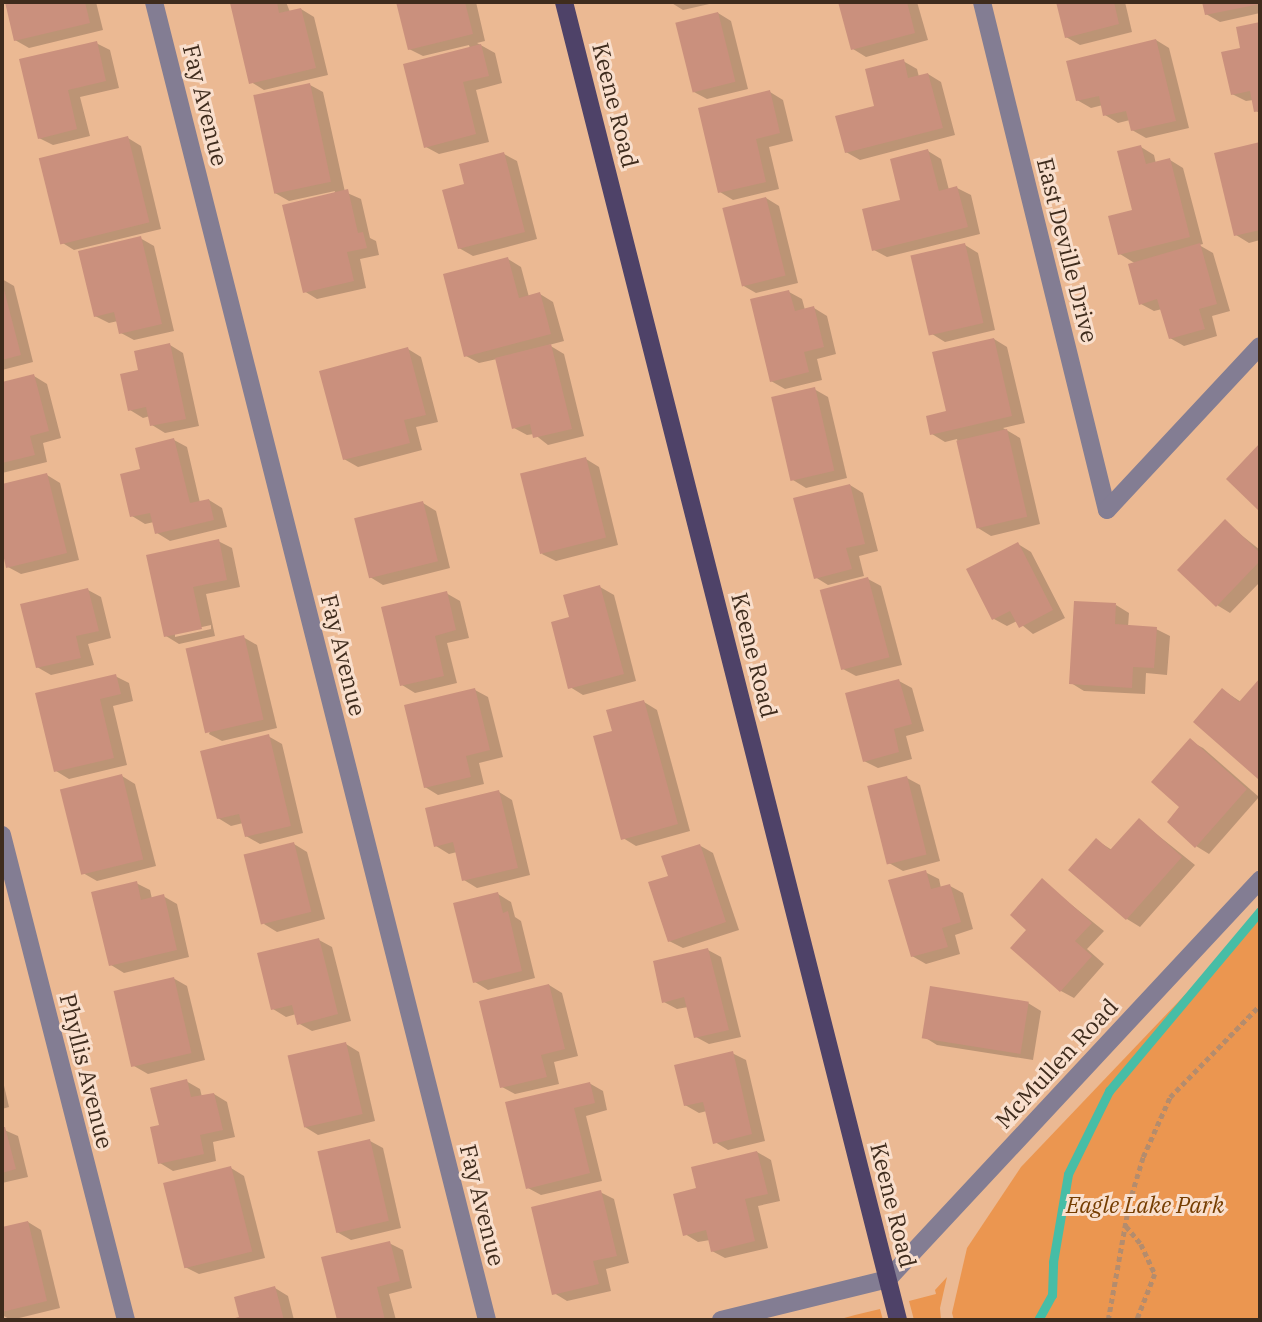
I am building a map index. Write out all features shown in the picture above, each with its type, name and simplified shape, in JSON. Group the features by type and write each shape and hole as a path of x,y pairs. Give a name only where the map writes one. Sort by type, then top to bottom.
{"main road":[{"name":"Keene Road","path":"564,2 898,1320"}],"street":[{"name":"Fay Avenue","path":"154,2 487,1320"},
{"name":"East Deville Drive","path":"982,2 1107,510 1260,346"},
{"name":"Phyllis Avenue","path":"2,835 125,1320"},
{"name":"McMullen Road","path":"888,1279 1260,880"},
{"path":"721,1320 888,1279"}],"path":[{"path":"1108,1320 1126,1226 1143,1157 1170,1097 1260,1005"},
{"path":"1126,1226 1141,1244 1155,1274 1137,1320"}],"green space":[{"name":"Eagle Lake Park","path":"1260,916 1260,1320 954,1320 952,1313 967,1248 1021,1167"},
{"path":"947,1277 940,1308 941,1320 914,1320 909,1301 936,1294 935,1290"},
{"path":"880,1309 883,1320 837,1320 855,1315"}],"building":[{"path":"5,2 85,2 90,23 14,41"},
{"path":"277,2 279,13 301,8 316,68 249,84 230,3"},
{"path":"396,2 465,2 473,34 408,50"},
{"path":"838,2 907,2 915,33 851,50"},
{"path":"1056,2 1114,2 1119,24 1065,38"},
{"path":"1202,2 1260,2 1260,4 1205,15"},
{"path":"718,12 735,82 693,93 675,23"},
{"path":"1260,22 1260,111 1254,112 1250,91 1231,95 1221,52 1240,48 1236,27"},
{"path":"1156,39 1176,121 1131,131 1126,111 1103,116 1099,96 1076,101 1066,61"},
{"path":"97,41 106,81 68,90 77,129 38,139 19,59"},
{"path":"481,44 489,76 463,82 476,134 424,148 403,64"},
{"path":"904,59 908,78 928,73 943,128 845,153 835,116 874,106 865,69"},
{"path":"310,83 331,182 274,194 253,95"},
{"path":"770,90 780,133 756,139 766,182 718,193 698,108"},
{"path":"128,136 150,222 60,245 39,158"},
{"path":"1260,142 1260,230 1234,236 1214,153"},
{"path":"1141,145 1146,164 1170,158 1190,237 1118,255 1108,216 1132,210 1117,151"},
{"path":"928,149 939,191 957,186 968,227 872,251 862,209 900,200 890,159"},
{"path":"504,152 525,232 458,249 442,190 464,184 459,164"},
{"path":"348,189 358,233 363,232 367,248 347,252 354,281 303,293 282,205"},
{"path":"766,197 786,276 742,286 722,208"},
{"path":"141,236 162,324 119,334 114,312 94,317 78,251"},
{"path":"965,243 983,323 929,335 910,256"},
{"path":"1200,243 1217,304 1199,309 1205,329 1169,339 1157,299 1139,305 1128,264"},
{"path":"508,257 519,298 540,292 551,334 464,357 443,274"},
{"path":"2,282 21,355 2,360"},
{"path":"789,290 795,311 814,306 824,347 804,352 809,372 770,382 750,299"},
{"path":"994,338 1012,416 930,435 926,416 946,411 932,352"},
{"path":"170,343 186,419 150,426 146,407 128,411 120,374 138,370 134,351"},
{"path":"551,344 572,429 533,438 530,424 512,429 495,358"},
{"path":"408,347 426,415 404,420 410,443 343,460 319,371"},
{"path":"34,374 49,431 30,436 35,455 2,463 2,382"},
{"path":"815,387 834,471 790,481 771,397"},
{"path":"1007,429 1027,517 977,528 956,441"},
{"path":"174,438 190,503 209,499 214,520 155,534 150,513 130,517 120,474 140,469 135,448"},
{"path":"1260,443 1260,512 1226,479"},
{"path":"586,457 606,538 540,554 520,473"},
{"path":"47,473 67,553 6,568 2,549 2,484"},
{"path":"850,484 865,544 846,548 852,569 814,579 793,498"},
{"path":"423,501 438,561 369,578 354,518"},
{"path":"1225,519 1260,553 1260,561 1216,607 1177,570"},
{"path":"219,539 227,580 193,587 202,629 164,637 146,555"},
{"path":"1018,542 1053,610 1019,628 1010,611 992,620 966,569"},
{"path":"868,577 889,657 841,670 820,590"},
{"path":"600,585 624,674 568,689 551,622 569,617 563,595"},
{"path":"88,588 99,631 76,636 81,658 36,668 20,604"},
{"path":"447,591 456,630 435,636 444,676 400,686 381,607"},
{"path":"1074,601 1116,603 1115,624 1157,627 1154,668 1133,667 1132,688 1069,684"},
{"path":"244,635 264,720 205,733 186,648"},
{"path":"116,674 121,694 100,699 114,758 54,772 35,693"},
{"path":"1260,678 1258,779 1193,722 1222,688 1239,702"},
{"path":"899,679 912,724 894,729 899,752 863,762 845,693"},
{"path":"475,688 490,750 466,756 471,777 424,788 404,705"},
{"path":"644,700 678,824 621,840 593,736 612,731 606,710"},
{"path":"269,734 291,826 245,837 239,814 217,819 200,751"},
{"path":"1190,738 1247,789 1195,848 1167,822 1179,807 1151,782"},
{"path":"122,774 143,859 81,875 60,789"},
{"path":"907,776 927,855 887,865 867,786"},
{"path":"499,790 518,868 462,881 453,842 434,847 425,808"},
{"path":"1139,818 1182,857 1126,920 1068,870 1096,838 1110,850"},
{"path":"294,842 311,912 261,924 244,855"},
{"path":"700,844 726,922 668,942 648,882 668,876 661,856"},
{"path":"926,870 931,889 950,884 961,922 942,928 948,947 911,957 888,880"},
{"path":"1042,878 1092,923 1075,941 1092,956 1060,992 1010,948 1026,930 1010,915"},
{"path":"137,881 141,900 164,894 177,950 109,966 91,892"},
{"path":"498,892 503,913 508,911 522,971 473,983 453,903"},
{"path":"319,938 338,1014 297,1025 292,1005 271,1010 257,953"},
{"path":"708,948 729,1030 694,1038 684,997 662,1003 653,961"},
{"path":"174,977 192,1053 131,1067 114,991"},
{"path":"549,984 565,1049 541,1055 547,1077 500,1088 479,1001"},
{"path":"930,986 1029,1002 1020,1054 922,1038"},
{"path":"346,1042 363,1114 304,1128 288,1055"},
{"path":"733,1051 752,1134 713,1144 703,1102 684,1106 674,1065"},
{"path":"187,1079 191,1097 214,1093 223,1130 200,1135 204,1154 158,1164 150,1127 159,1125 150,1088"},
{"path":"590,1082 595,1103 574,1108 590,1173 526,1189 505,1102"},
{"path":"2,1127 5,1127 16,1169 2,1173"},
{"path":"370,1139 389,1221 336,1233 317,1151"},
{"path":"757,1151 768,1194 745,1199 755,1241 711,1252 706,1230 683,1236 673,1194 696,1188 691,1167"},
{"path":"231,1166 252,1251 184,1268 163,1183"},
{"path":"601,1190 617,1256 593,1261 599,1284 552,1295 531,1207"},
{"path":"28,1221 47,1301 2,1312 2,1227"},
{"path":"390,1241 400,1281 377,1287 385,1320 337,1320 321,1257"},
{"path":"275,1286 284,1320 228,1320 239,1317 234,1297"}],"waterway":[{"path":"1038,1320 1052,1295 1053,1262 1068,1174 1109,1091 1260,911"}]}
